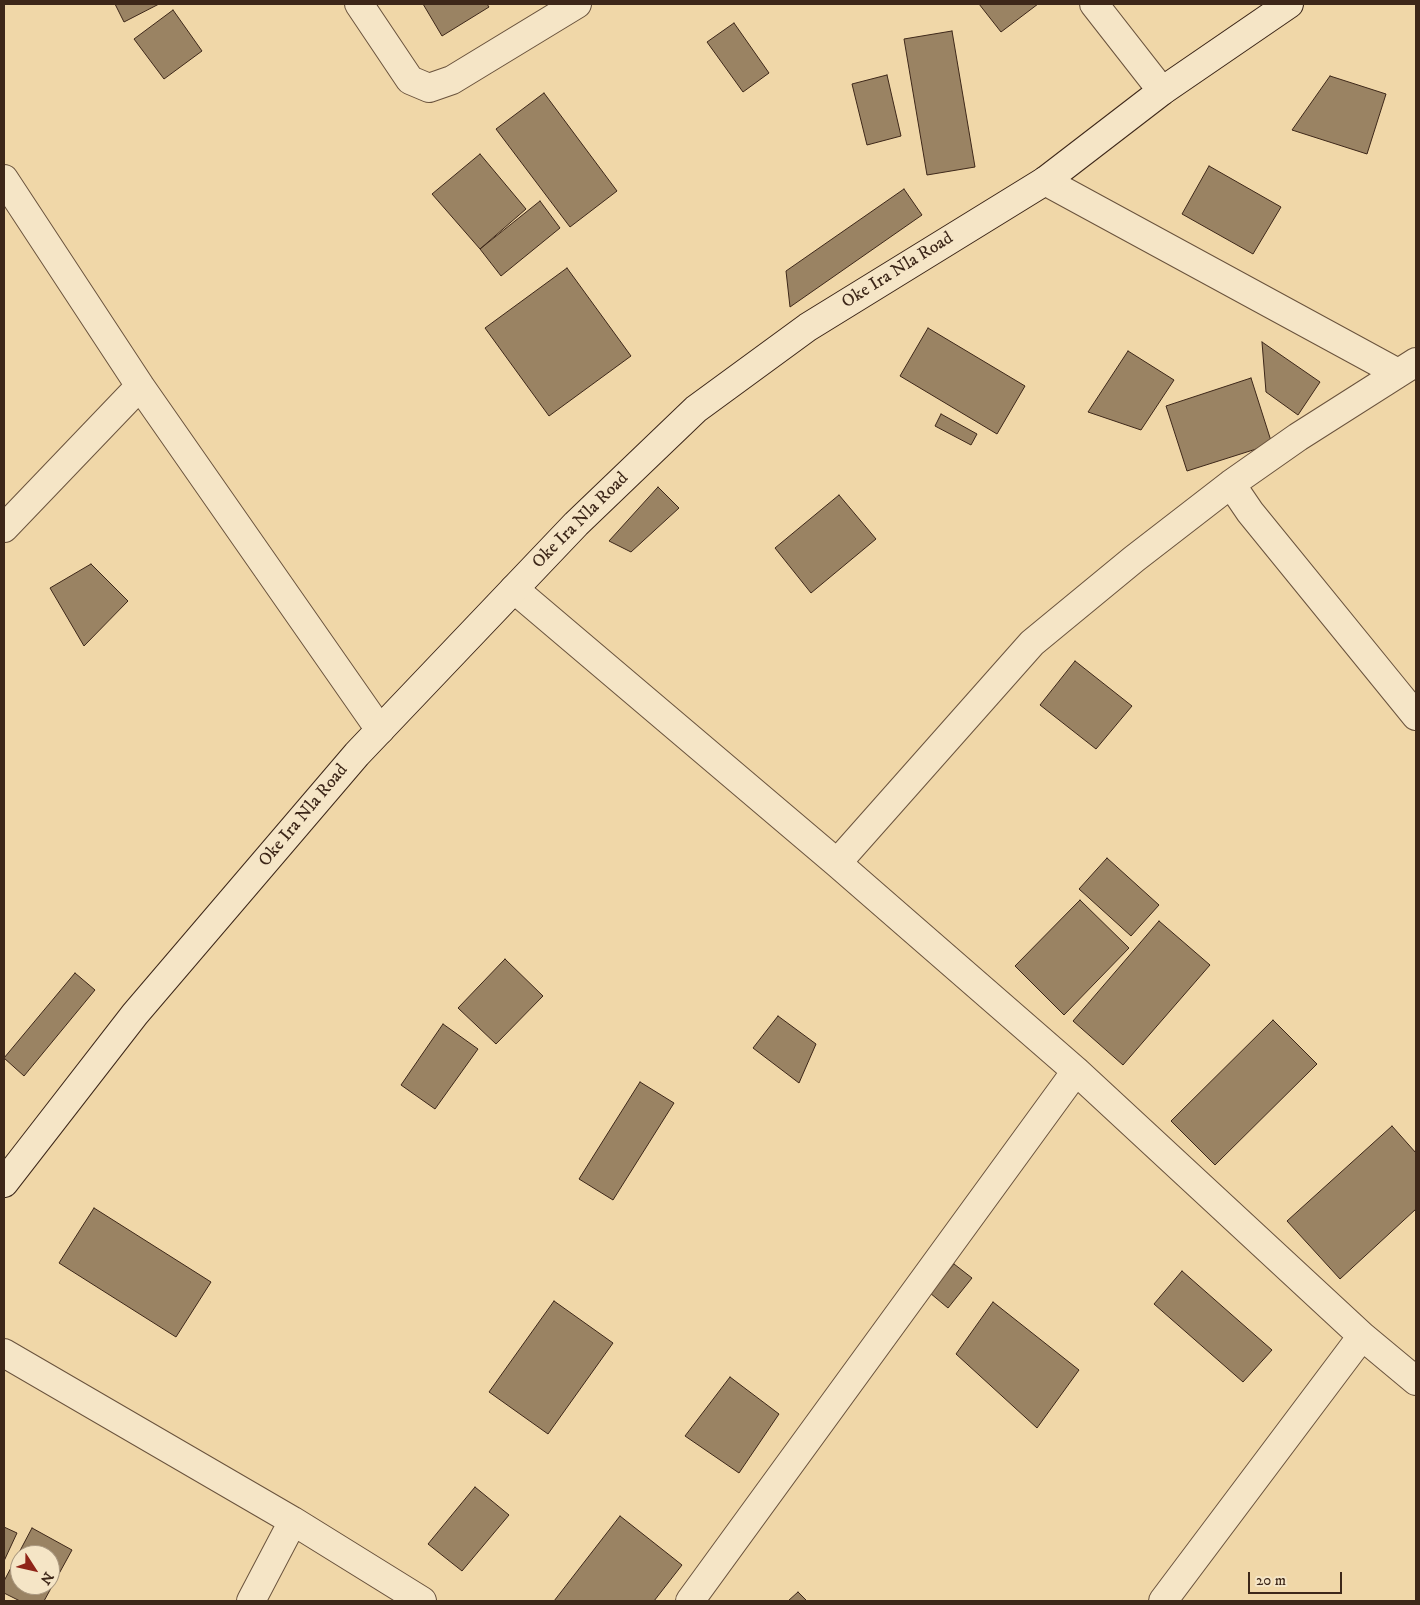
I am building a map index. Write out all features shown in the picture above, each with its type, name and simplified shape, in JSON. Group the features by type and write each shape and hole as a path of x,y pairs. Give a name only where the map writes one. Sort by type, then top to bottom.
{"street":[{"path":"359,4 410,80 429,88 452,80 577,4"},
{"path":"1094,4 1162,90"},
{"name":"Oke Ira Nla Road","path":"4,1183 135,1014 356,754 576,524 696,409 808,327 1045,181 1162,90 1289,4"},
{"path":"4,179 140,386 380,730"},
{"path":"1045,181 1407,368"},
{"path":"837,863 1032,643 1134,559 1231,484 1298,437 1407,368"},
{"path":"4,528 140,386"},
{"path":"1231,484 1250,512 1416,716"},
{"path":"514,589 837,863 1076,1071 1362,1336 1416,1381"},
{"path":"690,1601 1076,1071"},
{"path":"1163,1601 1362,1336"},
{"path":"4,1353 293,1521 422,1601"},
{"path":"251,1601 293,1521"}],"building":[{"path":"115,4 159,4 124,22"},
{"path":"423,4 487,4 489,7 442,36"},
{"path":"979,4 1038,4 1001,32"},
{"path":"173,10 202,51 164,79 134,39"},
{"path":"734,23 769,73 743,92 707,42"},
{"path":"952,31 975,167 927,175 904,39"},
{"path":"887,75 901,136 867,145 852,84"},
{"path":"1330,76 1386,94 1367,154 1292,130"},
{"path":"544,93 617,191 570,227 496,129"},
{"path":"480,154 526,209 480,249 432,194"},
{"path":"1209,166 1281,207 1253,254 1182,214"},
{"path":"904,189 922,215 790,307 786,271"},
{"path":"540,201 560,228 501,276 480,249"},
{"path":"567,268 631,356 549,416 485,328"},
{"path":"928,328 1025,386 997,434 900,376"},
{"path":"1262,342 1320,382 1298,415 1266,392"},
{"path":"1128,351 1174,380 1141,430 1088,412"},
{"path":"1251,378 1272,444 1187,471 1166,406"},
{"path":"941,414 977,434 971,445 935,426"},
{"path":"658,487 679,508 631,552 609,541"},
{"path":"839,495 876,539 811,593 775,548"},
{"path":"91,564 128,601 84,646 50,588"},
{"path":"1075,661 1132,706 1096,749 1040,705"},
{"path":"1107,858 1159,905 1131,936 1079,889"},
{"path":"1080,900 1129,948 1064,1015 1015,966"},
{"path":"1159,921 1210,965 1123,1065 1073,1021"},
{"path":"505,959 543,996 496,1044 458,1008"},
{"path":"75,973 95,990 24,1076 4,1058"},
{"path":"778,1016 816,1044 799,1083 753,1048"},
{"path":"1273,1020 1317,1064 1215,1165 1171,1121"},
{"path":"443,1024 478,1049 435,1109 401,1085"},
{"path":"640,1082 674,1103 613,1200 579,1179"},
{"path":"1392,1126 1416,1153 1416,1209 1340,1279 1287,1221"},
{"path":"94,1208 211,1282 176,1337 59,1263"},
{"path":"954,1264 972,1278 948,1308 930,1293"},
{"path":"1182,1271 1272,1350 1243,1382 1154,1304"},
{"path":"554,1301 613,1343 548,1434 489,1392"},
{"path":"993,1302 1079,1370 1037,1428 956,1354"},
{"path":"730,1377 779,1414 739,1473 685,1436"},
{"path":"475,1487 509,1515 462,1571 428,1544"},
{"path":"620,1516 682,1565 654,1601 554,1601"},
{"path":"4,1527 17,1533 4,1561"},
{"path":"32,1528 72,1550 60,1572 60,1545 23,1545"},
{"path":"10,1570 10,1595 47,1595 44,1601 20,1601 4,1593 4,1581"},
{"path":"798,1592 807,1601 788,1601"}]}
